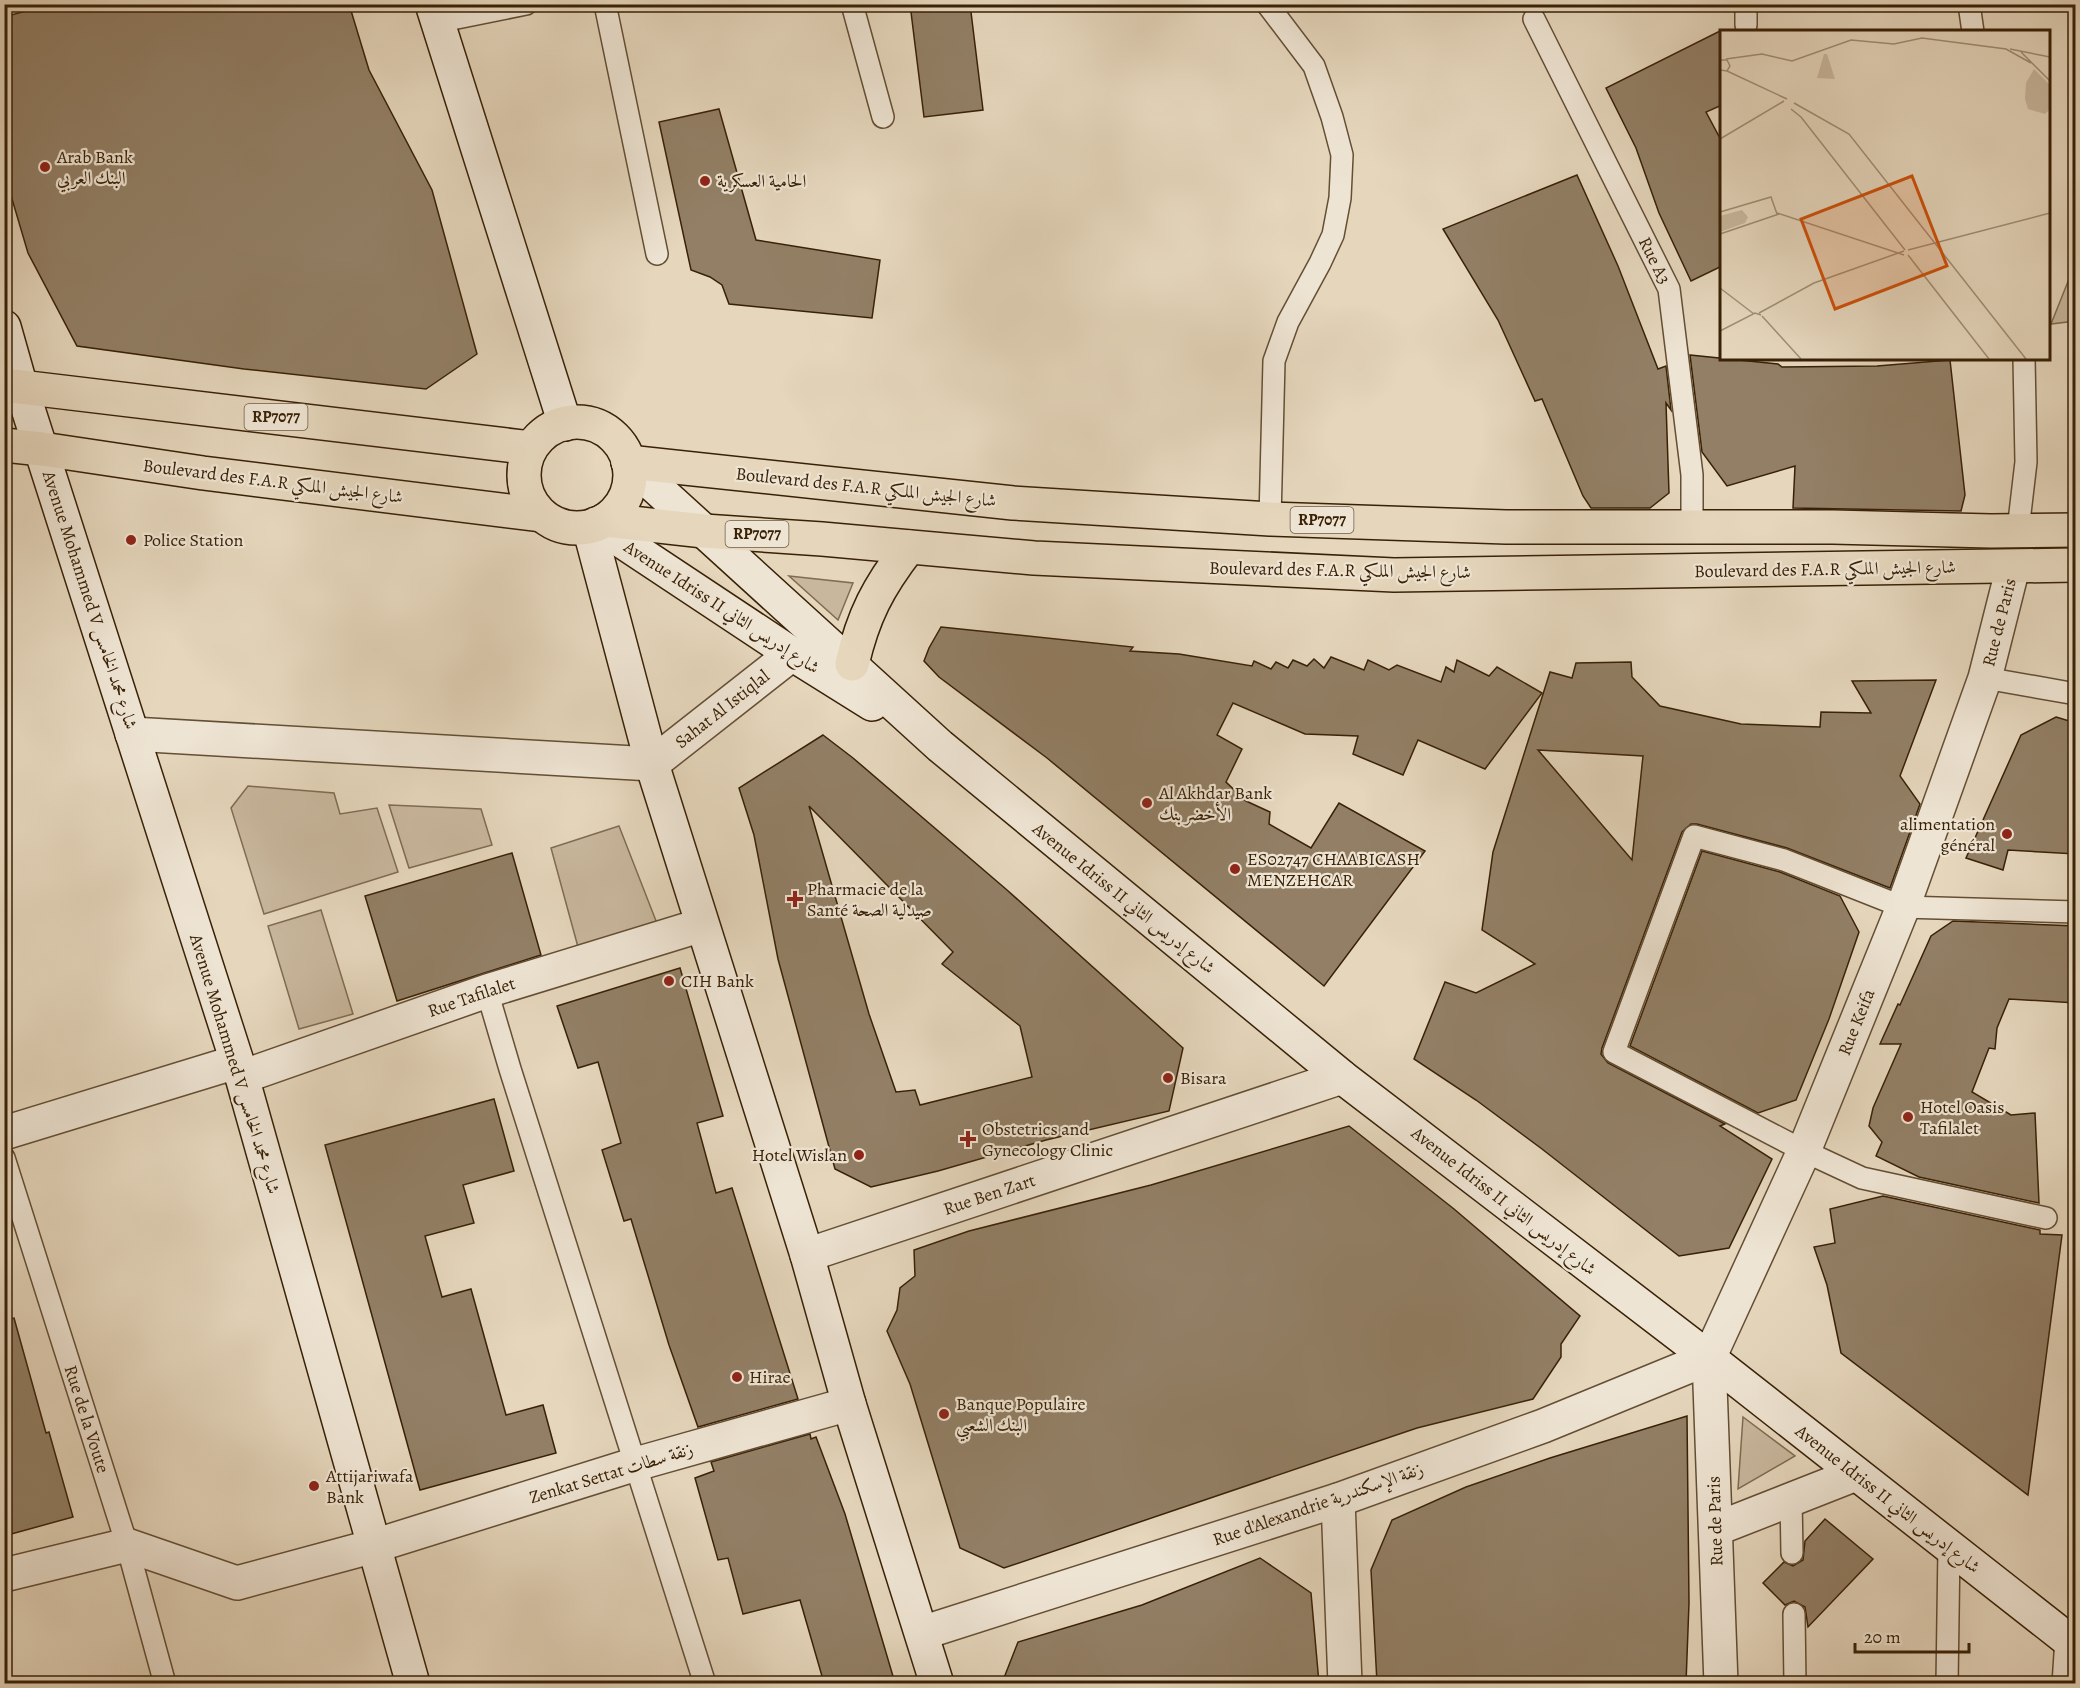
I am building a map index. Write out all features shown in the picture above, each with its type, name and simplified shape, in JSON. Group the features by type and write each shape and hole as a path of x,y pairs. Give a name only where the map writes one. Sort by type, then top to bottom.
{"main road":[{"name":"RP7077","path":"13,386 531,448"},
{"path":"541,515 532,504 524,483 525,461 540,436 565,423 581,422 597,426 611,435 622,447 628,462 630,478 627,495 618,509 597,524"},
{"name":"Boulevard des F.A.R شارع الجيش الملكي","path":"4,445 203,473 541,515"},
{"name":"Boulevard des F.A.R شارع الجيش الملكي","path":"628,462 1013,503 1270,519 1506,527 2076,530"},
{"name":"RP7077","path":"541,515 556,524 572,529 597,524"},
{"name":"Boulevard des F.A.R شارع الجيش الملكي","path":"597,524 822,539 1088,561 1394,575 2076,565"},
{"path":"852,664 859,633 872,602 888,573 909,547"}],"street":[{"path":"435,13 565,423"},
{"name":"Avenue Mohammed V شارع محمد الخامس","path":"4,327 13,386 42,449 239,1070 413,1683"},
{"name":"Avenue Idriss II شارع إدريس الثاني","path":"628,462 940,746 1341,1077 1709,1359 2071,1642"},
{"path":"597,524 652,764 807,1255 849,1404 937,1683"},
{"name":"Avenue Idriss II شارع إدريس الثاني","path":"597,524 792,654 940,746"},
{"name":"Rue de Paris","path":"1985,678 2013,567"},
{"name":"Sahat Al Istiqlal","path":"652,764 792,654"},
{"name":"Rue Keifa","path":"1709,1359 1804,1151 1903,907 1985,678"},
{"path":"132,734 652,764"},
{"name":"Rue Tafilalet","path":"4,1133 239,1070 702,925"},
{"name":"Rue Ben Zart","path":"807,1255 1341,1077"},
{"name":"Rue de Paris","path":"1709,1359 1721,1683"},
{"name":"Rue d'Alexandrie زنقة الإسكندرية","path":"922,1633 1338,1500 1543,1426 1709,1359"},
{"name":"Zenkat Settat زنقة سطات","path":"127,1545 237,1583 374,1546 636,1464 849,1404"},
{"path":"1716,1529 1856,1474"},
{"path":"1338,1500 1345,1683"},
{"path":"4,1575 127,1545"}],"lane":[{"path":"435,13 526,4"},
{"path":"605,4 657,254"},
{"path":"852,4 883,117"},
{"path":"1267,4 1314,66 1332,117 1342,155 1340,198 1333,235 1288,322 1274,361 1270,519"},
{"path":"1969,4 1973,30"},
{"name":"Rue A3","path":"1534,19 1669,290 1692,475 1692,527"},
{"path":"2018,531 2026,462 2024,360"},
{"path":"1985,678 2076,694"},
{"path":"2046,1218 1862,1178 1804,1151 1614,1052 1694,836 1784,860 1903,907 2076,912"},
{"path":"487,991 513,1080 705,1683"},
{"name":"Rue de la Voute","path":"4,1158 127,1545 165,1683"},
{"path":"1791,1498 1792,1553"},
{"path":"1947,1683 1949,1547"},
{"path":"1794,1614 1795,1683"},
{"path":"2063,1683 2071,1642"}],"shaded area":[{"path":"2075,264 2075,321 2051,324"},
{"path":"789,576 853,583 838,620"},
{"path":"248,786 334,793 340,814 377,808 398,872 264,914 231,808"},
{"path":"389,805 481,809 492,845 409,868"},
{"path":"619,826 658,926 578,947 551,848"},
{"path":"321,910 353,1014 299,1029 268,926"},
{"path":"1743,1417 1795,1456 1738,1489"}],"building":[{"path":"51,4 349,4 369,70 432,190 477,354 426,389 244,369 77,346 28,253 4,172 4,17"},
{"path":"910,4 970,4 983,110 924,117"},
{"path":"1720,31 1720,106 1706,112 1720,138 1720,267 1691,281 1659,213 1636,148 1606,88"},
{"name":"الحامية العسكرية","path":"719,109 756,240 880,260 872,318 729,304 722,285 710,277 691,270 659,122"},
{"path":"1577,175 1618,266 1658,369 1666,366 1671,410 1666,403 1669,493 1650,508 1591,508 1583,496 1542,399 1535,401 1498,320 1443,229"},
{"path":"1690,355 1720,358 1720,360 1778,364 1782,367 1877,366 1950,360 1965,495 1961,511 1793,508 1795,466 1727,486 1702,452"},
{"path":"941,627 1133,647 1130,651 1179,654 1252,666 1254,661 1271,669 1276,662 1288,668 1293,660 1307,666 1314,659 1324,668 1331,657 1364,670 1368,660 1389,670 1397,665 1441,682 1446,667 1454,672 1457,660 1489,676 1497,667 1542,693 1485,769 1418,740 1403,775 1353,754 1358,736 1305,734 1233,703 1217,735 1242,749 1226,782 1246,801 1270,812 1269,824 1311,848 1339,803 1425,851 1324,986 1047,758 939,677 924,661"},
{"path":"1631,662 1632,677 1660,706 1741,724 1820,727 1821,712 1871,713 1852,681 1936,680 1900,776 1920,804 1890,888 1787,848 1691,824 1682,832 1602,1048 1601,1054 1608,1063 1725,1124 1720,1126 1772,1159 1729,1248 1679,1256 1542,1149 1476,1100 1414,1059 1445,982 1476,993 1535,964 1482,930 1493,852 1550,672 1572,678 1576,663","holes":["1538,750 1643,756 1632,860"]},
{"path":"2056,717 2076,723 2076,854 2008,850 2003,870 1966,858 2021,735"},
{"path":"823,735 1007,890 1183,1048 1169,1111 1046,1140 938,1171 871,1187 835,1169 778,959 754,835 739,788","holes":["809,806 953,952 942,964 1020,1026 1032,1077 920,1105 915,1090 896,1092 869,1014"]},
{"path":"1702,851 1780,872 1840,896 1859,932 1829,1019 1796,1100 1758,1113 1630,1046"},
{"path":"512,853 541,955 397,1001 365,896"},
{"path":"1953,921 2076,926 2076,1003 2009,999 1997,1028 1995,1049 1989,1048 1972,1092 2011,1115 2035,1113 2039,1203 1919,1177 1876,1156 1882,1142 1869,1126 1873,1108 1901,1044 1880,1044 1931,936"},
{"path":"680,968 723,1116 697,1123 716,1193 732,1188 798,1399 698,1427 669,1345 631,1219 624,1221 602,1150 621,1143 598,1062 578,1068 557,1006"},
{"path":"494,1099 514,1171 463,1185 474,1223 425,1236 442,1297 471,1289 506,1415 543,1405 556,1453 420,1490 325,1145"},
{"path":"1349,1126 1454,1209 1580,1316 1561,1344 1561,1357 1533,1399 1417,1428 1004,1568 960,1548 910,1384 887,1331 897,1310 900,1288 915,1276 914,1250 969,1231 1151,1185"},
{"path":"1883,1196 2040,1230 2040,1234 2062,1235 2028,1495 1841,1353 1827,1285 1814,1247 1835,1243 1830,1209"},
{"path":"14,1318 46,1433 49,1432 73,1517 4,1536 4,1320"},
{"path":"1687,1416 1689,1603 1686,1683 1377,1683 1371,1570 1392,1520 1466,1487 1550,1458"},
{"path":"810,1434 811,1439 816,1437 845,1514 895,1683 824,1683 800,1600 743,1614 728,1558 718,1560 695,1478 714,1471 711,1462"},
{"path":"1825,1519 1873,1559 1808,1627 1805,1607 1794,1601 1785,1605 1763,1583 1784,1562 1793,1566 1803,1560 1805,1541"},
{"path":"1260,1558 1311,1593 1319,1683 1002,1683 1018,1642 1142,1605"}],"place":[{"name":"Arab Bank البنك العربي","path":"45,167"},
{"name":"الحامية العسكرية","path":"705,181"},
{"name":"Police Station","path":"131,540"},
{"name":"Al Akhdar Bank الأخضر بنك","path":"1147,803"},
{"name":"alimentation général","path":"2007,834"},
{"name":"ES02747 CHAABICASH MENZEHCAR","path":"1235,869"},
{"name":"Pharmacie de la Santé صيدلية الصحة","path":"795,899"},
{"name":"CIH Bank","path":"669,981"},
{"name":"Bisara","path":"1168,1078"},
{"name":"Hotel Oasis Tafilalet","path":"1908,1117"},
{"name":"Obstetrics and Gynecology Clinic","path":"968,1139"},
{"name":"Hotel Wislan","path":"859,1155"},
{"name":"Hirae","path":"737,1377"},
{"name":"Banque Populaire البنك الشعبي","path":"944,1414"},
{"name":"Attijariwafa Bank","path":"314,1486"}]}
